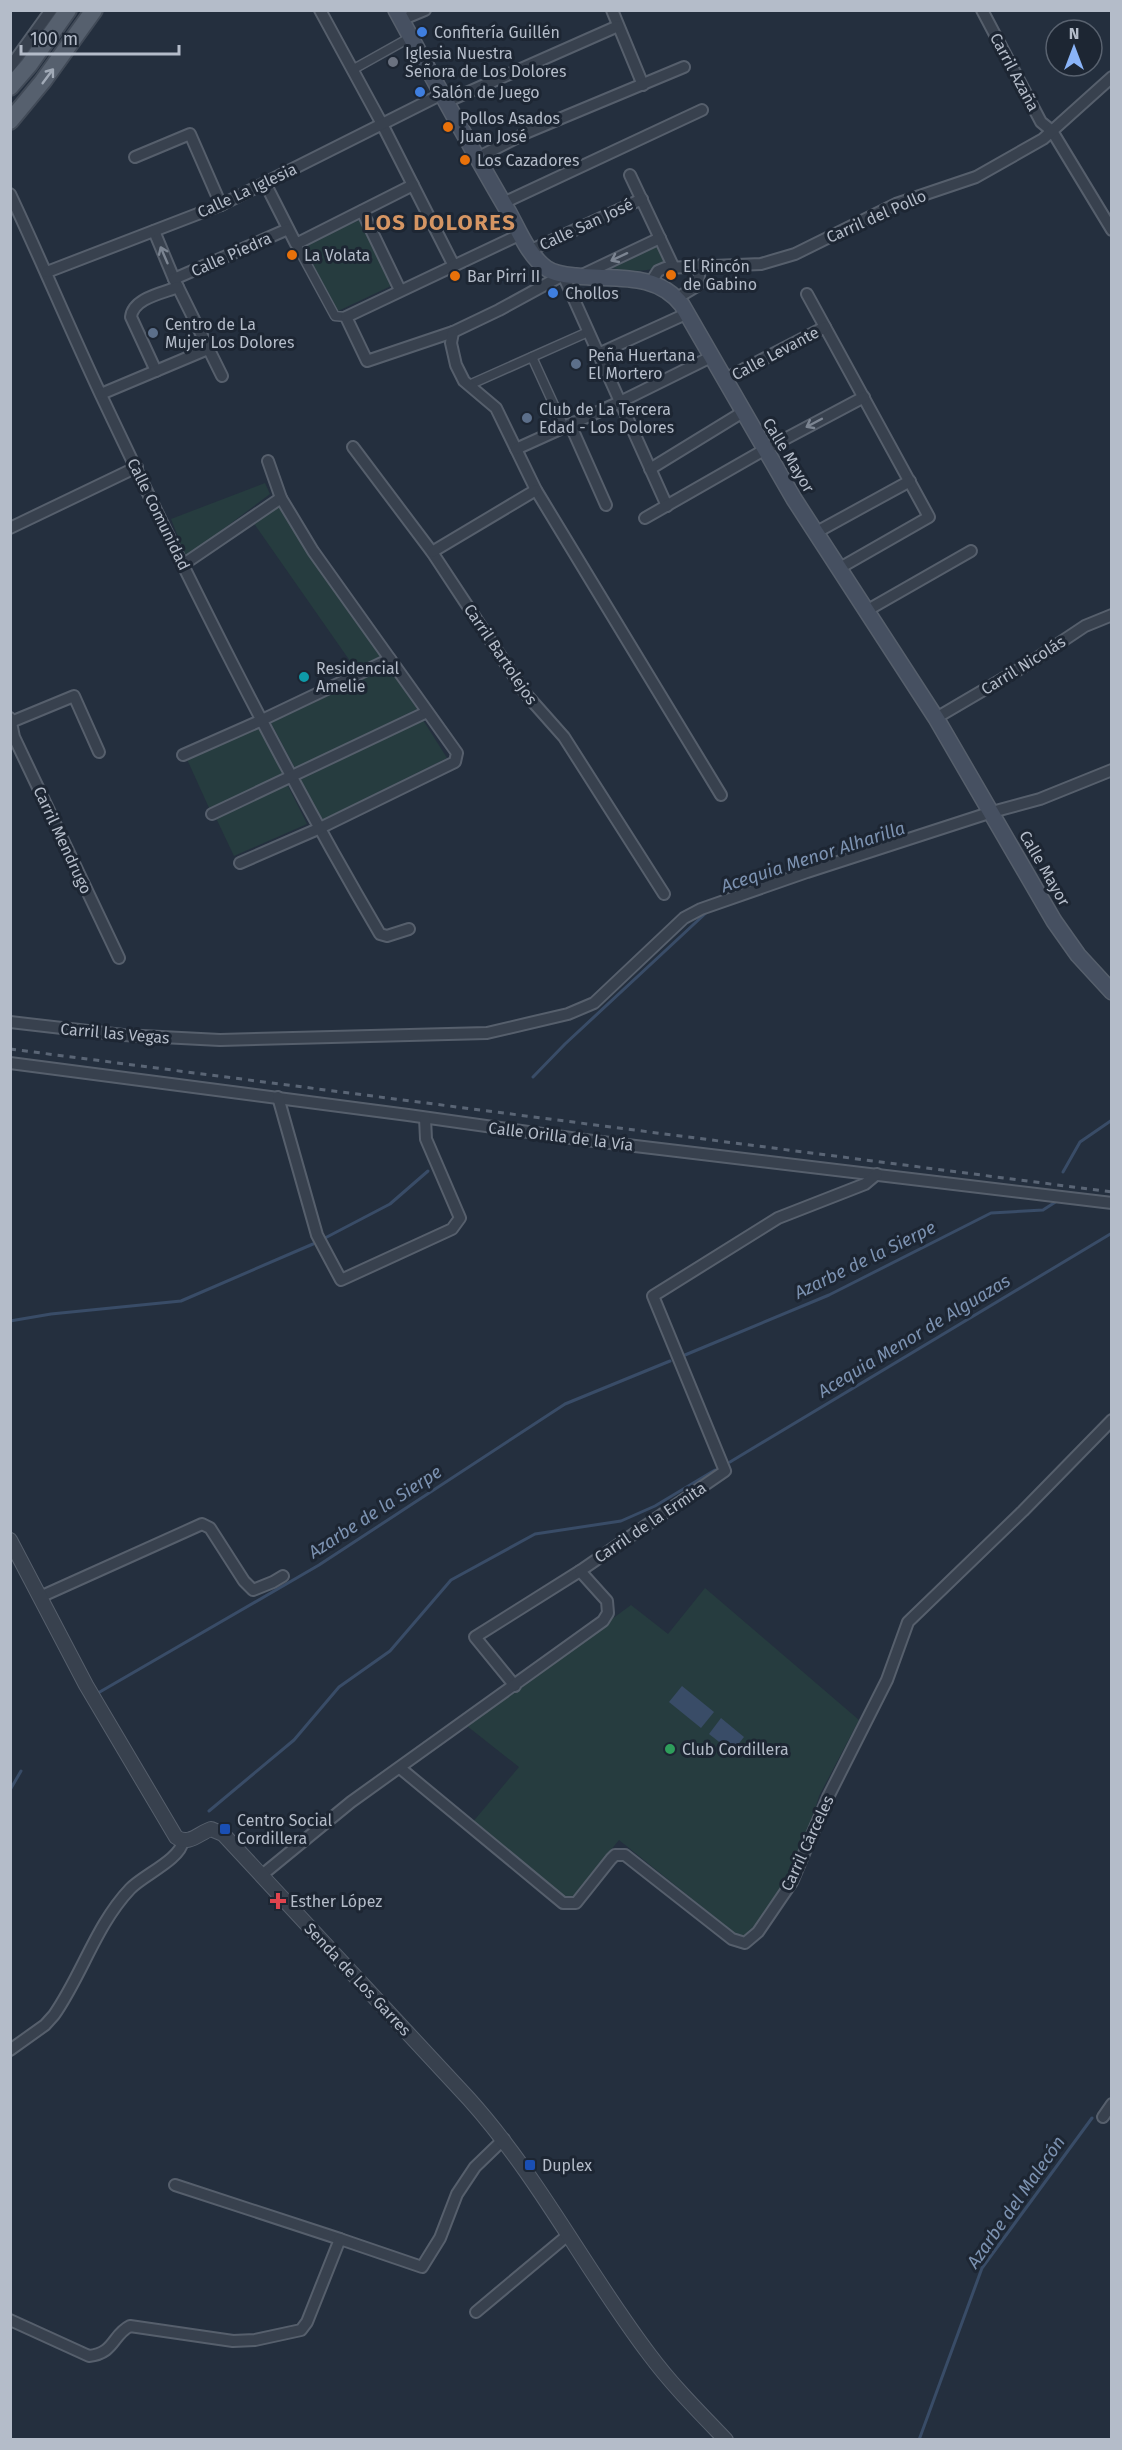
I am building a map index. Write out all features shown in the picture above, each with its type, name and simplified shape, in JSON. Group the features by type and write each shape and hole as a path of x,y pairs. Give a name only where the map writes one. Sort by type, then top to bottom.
{"main road":[{"path":"10,87 29,65 68,10"},
{"path":"10,121 49,74 94,10"},
{"name":"Calle Mayor","path":"399,15 477,158 521,234 544,267 570,276 651,282 668,290 688,313 764,450 838,569 936,718 1062,933 1086,965 1112,992"}],"street":[{"path":"10,67 51,10"},
{"path":"320,10 382,124 453,264"},
{"path":"399,15 425,10"},
{"path":"612,10 643,85"},
{"name":"Carril Azaña","path":"982,10 1041,122 1052,131 1112,230"},
{"name":"Calle La Iglesia","path":"47,272 221,205 382,124 618,26"},
{"path":"352,70 411,37"},
{"path":"477,158 528,132 684,67"},
{"name":"Carril del Pollo","path":"673,266 761,264 795,254 896,204 976,177 1043,139 1112,76"},
{"path":"503,203 702,110"},
{"path":"135,157 190,134 221,205"},
{"path":"630,175 673,266 658,271 651,282"},
{"path":"265,183 335,316 346,317 453,264 521,234"},
{"path":"296,244 413,185"},
{"name":"Calle Comunidad","path":"10,194 101,394 318,829 380,934 387,936 409,928"},
{"name":"Calle San José","path":"531,250 642,199"},
{"path":"362,211 400,290"},
{"name":"Calle Piedra","path":"156,371 131,317 137,304 288,229"},
{"path":"154,231 176,283 222,376"},
{"path":"346,317 367,361 453,332 570,276 660,238"},
{"path":"677,298 697,286 701,265"},
{"path":"570,276 588,332 667,506"},
{"path":"807,294 929,517 838,569"},
{"path":"598,354 688,313"},
{"name":"Calle Levante","path":"725,379 825,327"},
{"path":"453,332 451,343 456,366 464,381 496,408 536,490 721,795"},
{"path":"469,385 588,332"},
{"path":"101,394 208,349"},
{"path":"516,449 620,402 713,356"},
{"path":"532,357 606,505"},
{"path":"645,518 764,450 864,397"},
{"path":"650,469 743,412"},
{"name":"Carril Bartolejos","path":"354,447 432,552 525,693 564,737 664,894"},
{"path":"240,863 318,829 455,762 457,753 313,550 281,498 268,461"},
{"path":"10,528 137,467"},
{"path":"815,533 910,481"},
{"path":"432,552 536,490"},
{"path":"184,564 281,498"},
{"path":"867,611 971,551"},
{"name":"Carril Nicolás","path":"936,718 1028,664 1085,626 1112,615"},
{"path":"183,755 390,659"},
{"name":"Carril Mendrugo","path":"99,752 74,696 11,720 14,737 119,958"},
{"path":"212,814 427,712"},
{"name":"Carril las Vegas","path":"10,1022 123,1035 220,1040 487,1033 568,1014 600,999 684,918 702,909 807,872 992,812 1040,799 1112,770"},
{"name":"Calle Orilla de la Vía","path":"10,1063 278,1097 585,1140 1112,1203"},
{"path":"278,1097 317,1235 341,1280 452,1229 460,1218 429,1148 424,1132 425,1118"},
{"name":"Carril de la Ermita","path":"262,1875 351,1802 603,1621 608,1613 607,1601 580,1570 725,1471 653,1296 778,1218 865,1184 877,1174"},
{"name":"Carril Cárceles","path":"400,1768 563,1903 576,1903 611,1859 615,1855 625,1854 732,1939 745,1943 758,1932 792,1882 828,1797 887,1680 908,1622 1112,1420"},
{"path":"40,1597 202,1524 210,1528 244,1581 253,1590 282,1576"},
{"path":"10,2050 45,2025 54,2015 120,1899 144,1877 177,1853 183,1841 175,1835 107,1720 11,1542"},
{"path":"515,1686 475,1637 580,1570"},
{"name":"Senda de Los Garres","path":"183,1841 188,1841 209,1829 216,1829 233,1844 504,2139 653,2360 682,2395 726,2439"},
{"path":"1103,2117 1112,2104"},
{"path":"175,2185 422,2266 440,2238 457,2194 475,2167 504,2139"},
{"path":"476,2312 568,2235"},
{"path":"10,2320 89,2356 109,2349 121,2330 130,2326 233,2341 277,2336 301,2330 307,2322 340,2240"}],"green space":[{"path":"362,219 393,285 336,312 303,245"},
{"path":"659,243 667,260 656,268 632,271 611,267"},
{"path":"265,483 270,494 186,557 171,519"},
{"path":"279,507 382,659 357,671 253,522"},
{"path":"389,667 417,709 295,768 271,723"},
{"path":"423,720 447,758 322,820 300,780"},
{"path":"261,726 283,776 210,810 186,757"},
{"path":"287,784 307,824 234,856 216,818"},
{"name":"Club Cordillera","path":"705,1588 859,1720 819,1796 795,1867 748,1938 742,1939 619,1840 570,1900 563,1898 472,1823 519,1767 467,1726 631,1605 668,1634"}],"water":[{"path":"682,1686 714,1712 701,1728 669,1702"},
{"path":"721,1718 744,1737 732,1752 709,1734"}],"waterway":[{"name":"Acequia Menor Alharilla","path":"533,1077 565,1044 708,911"},
{"name":"Azarbe de la Sierpe","path":"1063,1172 1080,1142 1112,1120"},
{"name":"Acequia Menor Alharilla","path":"325,1238 390,1204 428,1171"},
{"name":"Azarbe de la Sierpe","path":"685,1355 829,1295 991,1213 1043,1210 1057,1201"},
{"name":"Acequia Menor de Alguazas","path":"730,1462 1112,1233"},
{"name":"Acequia Menor Alharilla","path":"10,1321 51,1314 181,1301 313,1244"},
{"name":"Azarbe de la Sierpe","path":"98,1693 319,1565 565,1404 670,1361"},
{"name":"Acequia Menor de Alguazas","path":"209,1811 294,1740 339,1687 390,1651 451,1580 535,1534 621,1521 655,1506 715,1470"},
{"name":"Azarbe de la Sierpe","path":"10,1790 21,1771"},
{"name":"Azarbe del Malecón","path":"919,2440 982,2268 1092,2118"}],"railway":[{"path":"10,1049 1112,1192"}],"place":[{"name":"Confitería Guillén","path":"422,32"},
{"name":"Iglesia Nuestra Señora de Los Dolores","path":"393,62"},
{"name":"Salón de Juego","path":"420,92"},
{"name":"Pollos Asados Juan José","path":"448,127"},
{"name":"Los Cazadores","path":"465,160"},
{"name":"La Volata","path":"292,255"},
{"name":"El Rincón de Gabino","path":"671,275"},
{"name":"Bar Pirri II","path":"455,276"},
{"name":"Chollos","path":"553,293"},
{"name":"Centro de La Mujer Los Dolores","path":"153,333"},
{"name":"Peña Huertana El Mortero","path":"576,364"},
{"name":"Club de La Tercera Edad - Los Dolores","path":"527,418"},
{"name":"Residencial Amelie","path":"304,677"},
{"name":"Club Cordillera","path":"670,1749"},
{"name":"Centro Social Cordillera","path":"225,1829"},
{"name":"Esther López","path":"278,1901"},
{"name":"Duplex","path":"530,2165"}],"district":[{"name":"LOS DOLORES","path":"440,222"}]}
